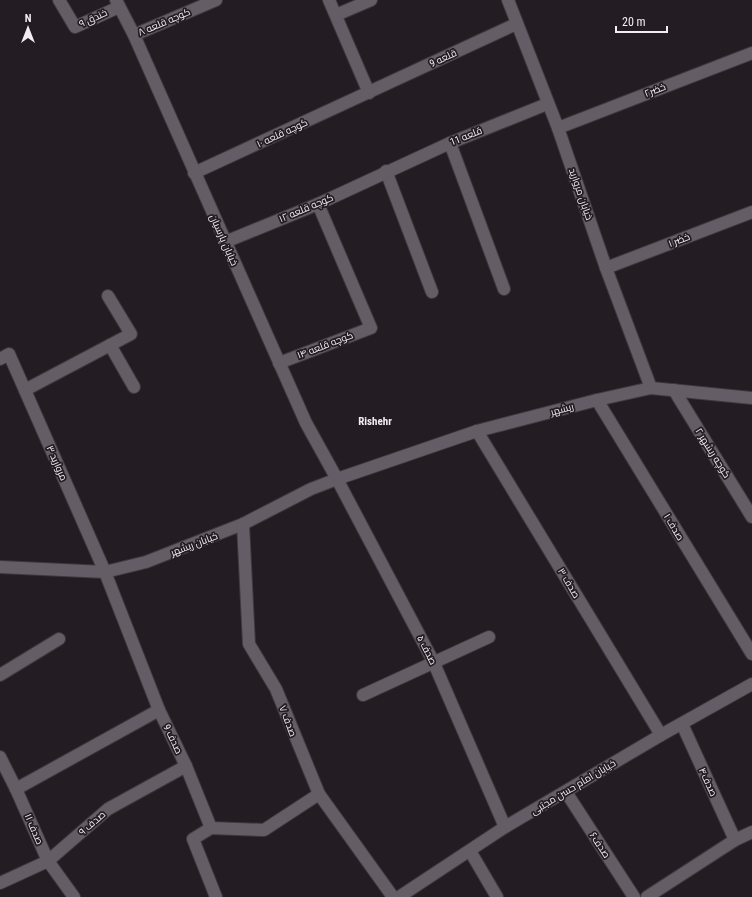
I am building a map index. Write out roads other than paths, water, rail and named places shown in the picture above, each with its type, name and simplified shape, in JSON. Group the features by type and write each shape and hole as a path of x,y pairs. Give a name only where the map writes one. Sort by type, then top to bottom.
{"street":[{"name":"خندق ۹","path":"59,0 75,27 117,3"},
{"name":"کوچه قلعه ۸","path":"134,35 216,0"},
{"path":"329,0 369,93"},
{"path":"336,15 371,0"},
{"name":"خیابان مروارید","path":"508,0 547,104 558,128 606,268 652,388"},
{"name":"خیابان پارسیان","path":"117,3 134,35 194,174 306,423 337,479"},
{"name":"قلعه 9","path":"369,93 516,24"},
{"name":"خضر۲","path":"558,128 752,53"},
{"name":"کوچه قلعه ۱۰","path":"194,174 369,93"},
{"name":"قلعه 11","path":"386,171 450,143 547,104"},
{"path":"450,143 504,289"},
{"path":"386,171 432,292"},
{"name":"کوچه قلعه ۱۲","path":"225,242 318,204 386,171"},
{"name":"کوچه قلعه ۱۴","path":"279,362 371,328 318,204"},
{"name":"خضر ۱","path":"606,268 752,212"},
{"path":"25,390 131,334 108,296"},
{"path":"110,345 134,387"},
{"name":"مروارید ۳","path":"4,356 25,390 106,572"},
{"name":"ریشهر","path":"377,465 477,431 597,400 652,388 752,398"},
{"name":"کوچه ریشهر ۲","path":"674,390 752,517"},
{"name":"صدف ۱","path":"597,400 752,654"},
{"name":"صدف ۳","path":"477,431 661,735"},
{"name":"خیابان ریشهر","path":"0,567 106,572 146,562 243,524 311,489 377,465"},
{"name":"صدف ۵","path":"337,479 433,661 505,827"},
{"name":"صدف ۷","path":"243,524 249,644 276,689 319,794 393,897"},
{"name":"صدف 9","path":"106,572 159,710 186,766 211,828"},
{"path":"363,695 433,661 489,637"},
{"path":"0,675 59,639"},
{"name":"خیابان امام حسن مجتبی","path":"399,897 505,827 661,735 752,684"},
{"path":"16,788 159,710"},
{"name":"صدف۴","path":"682,724 735,840"},
{"name":"صدف ۱۱","path":"0,757 16,788 48,861 74,897"},
{"name":"صدف ۹","path":"0,883 48,861 108,809 186,766"},
{"name":"صدف۶","path":"566,792 634,897"},
{"path":"216,897 193,839 211,828 264,830 319,794"},
{"path":"647,897 735,840 752,832"},
{"path":"470,851 497,897"}],"district":[{"name":"Rishehr","path":"375,421"}]}
